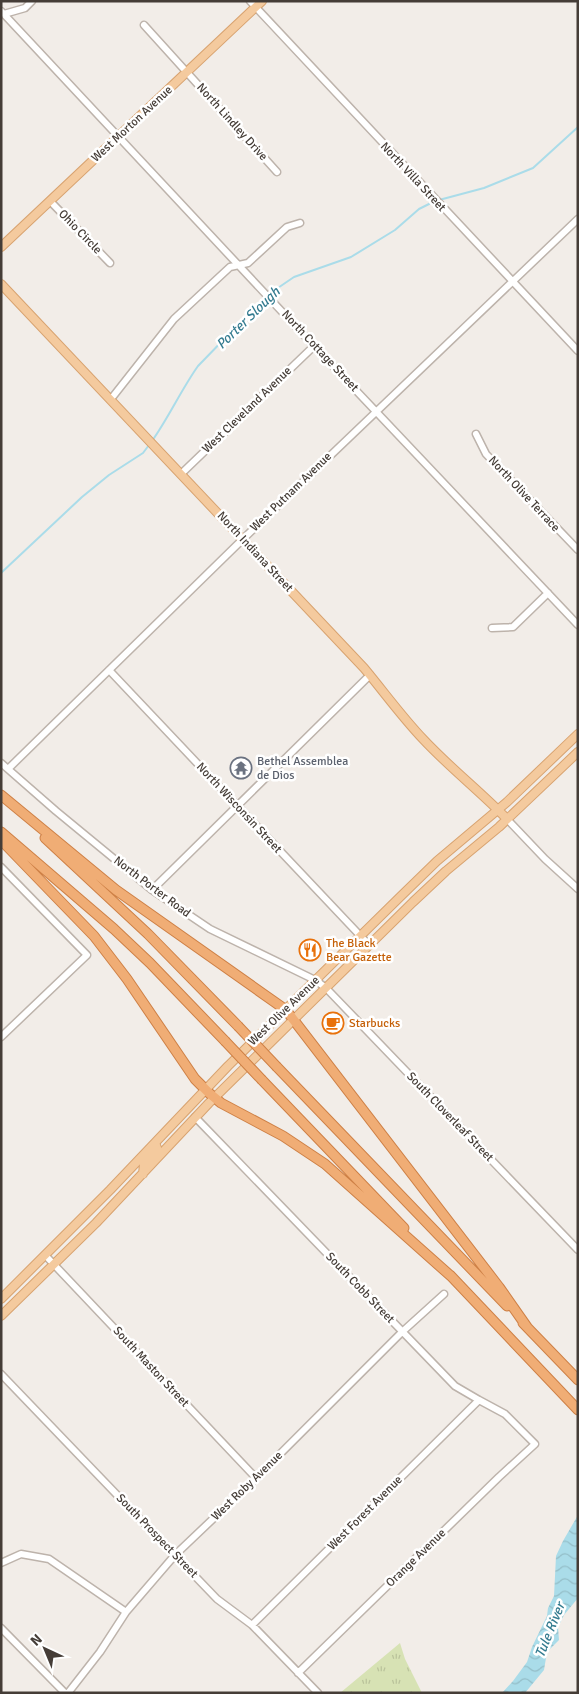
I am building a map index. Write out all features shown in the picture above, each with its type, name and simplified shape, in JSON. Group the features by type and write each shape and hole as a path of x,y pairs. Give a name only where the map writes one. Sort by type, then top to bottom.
{"highway":[{"path":"1,794 116,890 286,1010 295,1019 310,1043 499,1287 527,1327"},
{"path":"1,799 132,918 578,1380"},
{"path":"1,832 114,929 155,968 578,1410"},
{"path":"1,840 94,936 127,980 195,1079 205,1090 214,1098 283,1136 325,1164 453,1278"}],"main road":[{"name":"West Morton Avenue","path":"1,247 262,1"},
{"name":"North Indiana Street","path":"1,284 370,675 394,707 423,739 507,819"},
{"name":"West Olive Avenue","path":"1,1316 96,1223 195,1117 295,1019 360,936 437,861 498,810 578,734"},
{"name":"West Olive Avenue","path":"1,1298 286,1010 370,945 446,871 507,819 578,752"},
{"path":"143,1174 144,1164 157,1148 155,1143"}],"street":[{"path":"3,12 25,8 32,1"},
{"name":"North Villa Street","path":"250,1 430,196 578,351"},
{"name":"North Cottage Street","path":"3,12 314,346 578,625"},
{"name":"North Lindley Drive","path":"144,25 277,172"},
{"name":"Ohio Circle","path":"50,201 110,263"},
{"name":"West Putnam Avenue","path":"8,769 243,539 578,218"},
{"path":"111,399 174,319 230,268 248,263 287,227 300,224"},
{"name":"West Cleveland Avenue","path":"181,474 314,346"},
{"name":"North Olive Terrace","path":"476,434 486,454 578,550"},
{"path":"492,628 513,627 548,593"},
{"name":"North Wisconsin Street","path":"109,670 370,945"},
{"path":"152,890 370,675"},
{"name":"North Porter Road","path":"1,763 152,890 210,929 321,984"},
{"path":"507,819 545,859 578,889"},
{"path":"1,867 87,955 1,1037"},
{"name":"South Cloverleaf Street","path":"321,984 578,1250"},
{"name":"South Cobb Street","path":"195,1117 455,1386 505,1414 535,1444"},
{"name":"South Maston Street","path":"45,1255 256,1478"},
{"name":"West Roby Avenue","path":"66,1693 100,1652 126,1612 175,1554 256,1478 402,1332 444,1294"},
{"path":"1,1298 10,1307"},
{"name":"South Prospect Street","path":"1,1374 217,1599 252,1625 318,1693"},
{"name":"West Forest Avenue","path":"252,1625 479,1400"},
{"name":"Orange Avenue","path":"298,1673 535,1444"},
{"path":"1,1563 21,1554 48,1559 126,1612"},
{"path":"1,1628 66,1693"}],"green space":[{"path":"400,1643 405,1659 422,1693 340,1693"}],"water":[{"name":"Tule River","path":"578,1515 578,1598 564,1615 558,1627 559,1640 547,1652 544,1670 525,1693 502,1693 527,1662 547,1616 548,1608 554,1596 556,1556"}],"waterway":[{"name":"Porter Slough","path":"439,200 484,188 533,168 578,127"},
{"name":"Porter Slough","path":"269,294 294,277 351,257 395,230 419,209 435,201"},
{"name":"Porter Slough","path":"152,441 198,366 265,297"},
{"name":"Porter Slough","path":"1,573 82,497 109,475 143,453 149,445"}],"place":[{"name":"Bethel Assemblea de Dios","path":"241,768"},
{"name":"The Black Bear Gazette","path":"310,950"},
{"name":"Starbucks","path":"333,1023"}]}
